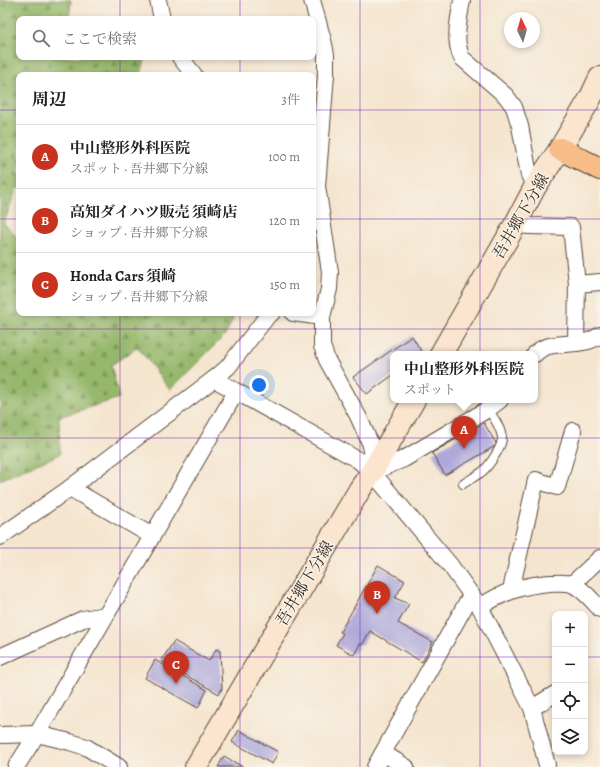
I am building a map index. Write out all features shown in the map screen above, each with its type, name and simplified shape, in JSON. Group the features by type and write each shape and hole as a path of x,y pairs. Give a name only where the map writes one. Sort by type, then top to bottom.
{"main road":[{"name":"吾井郷下分線","path":"442,351 535,188 590,99 600,78"},
{"path":"560,149 600,169"},
{"name":"吾井郷下分線","path":"196,767 412,403"}],"street":[{"path":"158,0 161,16"},
{"path":"312,0 326,55 326,75 316,176"},
{"path":"462,0 456,41 458,50 462,58 506,96 514,107 520,126 529,175 535,188"},
{"path":"182,60 192,72"},
{"path":"316,192 330,272 322,317 322,346 327,360 358,416 371,445 372,472"},
{"path":"515,224 571,227 577,284 576,343"},
{"path":"577,284 600,282"},
{"path":"0,536 70,488 214,379 228,367 267,316"},
{"path":"315,316 322,317"},
{"path":"538,351 540,348 546,346 591,340 600,335"},
{"path":"214,379 358,460 372,472 450,564 476,601 532,708 545,766"},
{"path":"16,767 37,734 236,392"},
{"path":"372,472 404,459 494,405"},
{"path":"511,590 536,480 557,487 573,431"},
{"path":"70,488 152,536"},
{"path":"572,584 600,558"},
{"path":"375,767 476,601 536,584 564,583 572,584 582,590 600,609"},
{"path":"0,657 83,619 106,615"},
{"path":"532,708 552,696"},
{"path":"0,735 37,734 86,748 119,767"},
{"path":"383,753 406,767"}],"lane":[{"path":"463,484 483,471 495,456 502,443 494,405"}],"green space":[{"path":"0,0 71,0 69,16 16,16 16,60 145,60 142,72 16,72 16,189 4,223 16,237 16,316 234,316 225,335 170,390 138,347 111,365 119,398 59,417 60,454 0,480"}],"building":[{"path":"412,336 421,351 390,351"},
{"path":"390,351 390,377 367,394 353,377"},
{"path":"484,423 497,445 445,475 432,453"},
{"path":"378,565 405,581 395,598 409,604 398,623 433,642 422,662 370,631 354,655 336,645 343,633 340,632"},
{"path":"174,641 209,661 216,649 220,651 222,689 219,694 161,661"},
{"path":"155,660 207,690 198,708 145,678"},
{"path":"239,730 278,752 272,764 232,742"},
{"path":"224,756 236,763 243,767 218,767"}],"place":[{"name":"中山整形外科医院","path":"464,449"},
{"name":"高知ダイハツ販売 須崎店","path":"377,614"},
{"name":"Honda Cars 須崎","path":"176,684"}]}
